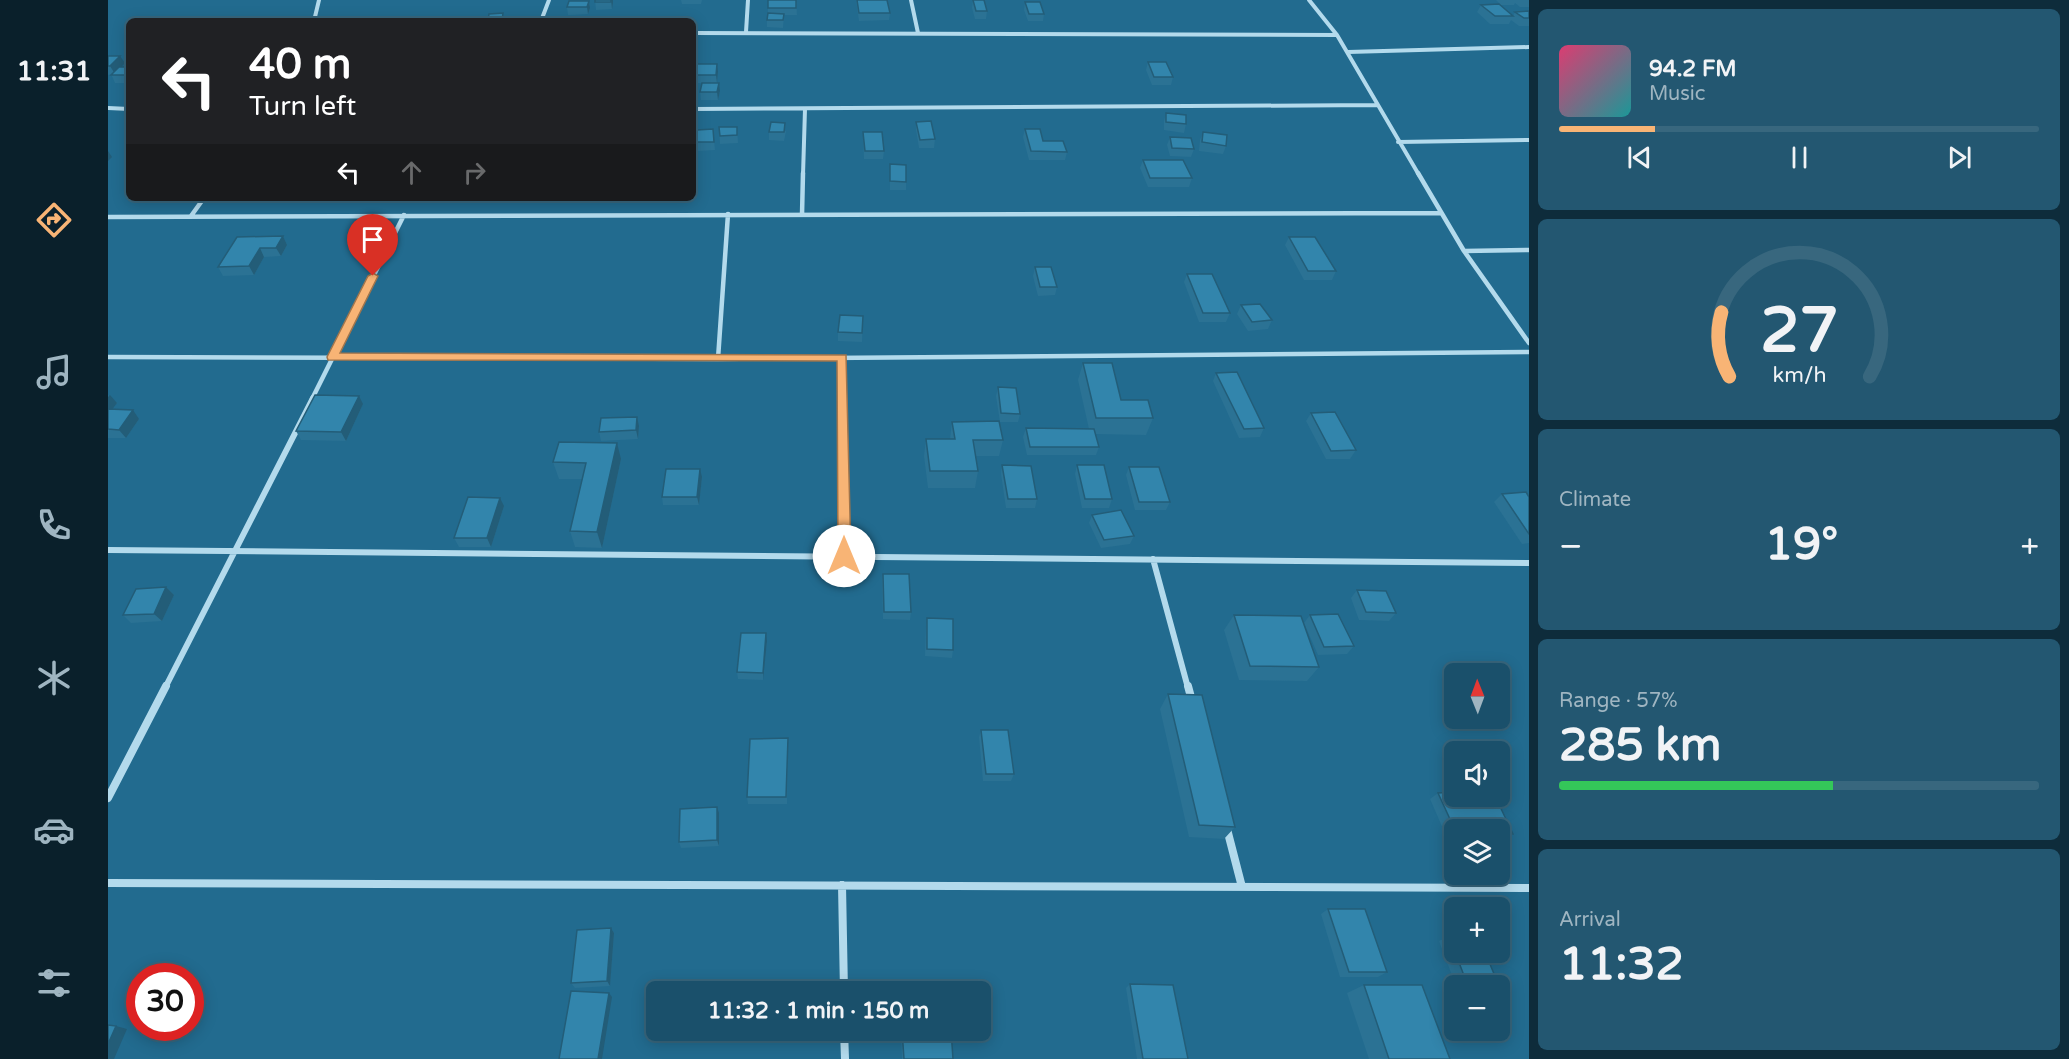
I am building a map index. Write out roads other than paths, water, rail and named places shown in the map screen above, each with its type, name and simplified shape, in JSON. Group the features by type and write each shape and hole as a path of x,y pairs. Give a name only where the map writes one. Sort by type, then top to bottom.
{"street":[{"path":"315,18 319,0"},
{"path":"542,18 549,0"},
{"path":"746,32 748,0"},
{"path":"911,0 918,33"},
{"path":"1309,0 1348,52 1398,142 1464,251 1529,343"},
{"path":"696,33 1337,35"},
{"path":"1348,52 1529,47"},
{"path":"696,110 1377,105"},
{"path":"108,108 126,109"},
{"path":"802,214 805,109"},
{"path":"1398,142 1529,140"},
{"path":"191,216 202,201"},
{"path":"108,217 1441,213"},
{"path":"718,359 728,214"},
{"path":"108,798 236,551 404,215"},
{"path":"1464,251 1529,250"},
{"path":"108,357 718,359 1529,352"},
{"path":"842,358 844,556"},
{"path":"108,550 1529,563"},
{"path":"1153,560 1193,706"},
{"path":"1224,819 1242,887"},
{"path":"108,883 1529,888"},
{"path":"842,885 844,981"},
{"path":"844,1041 845,1059"}]}
